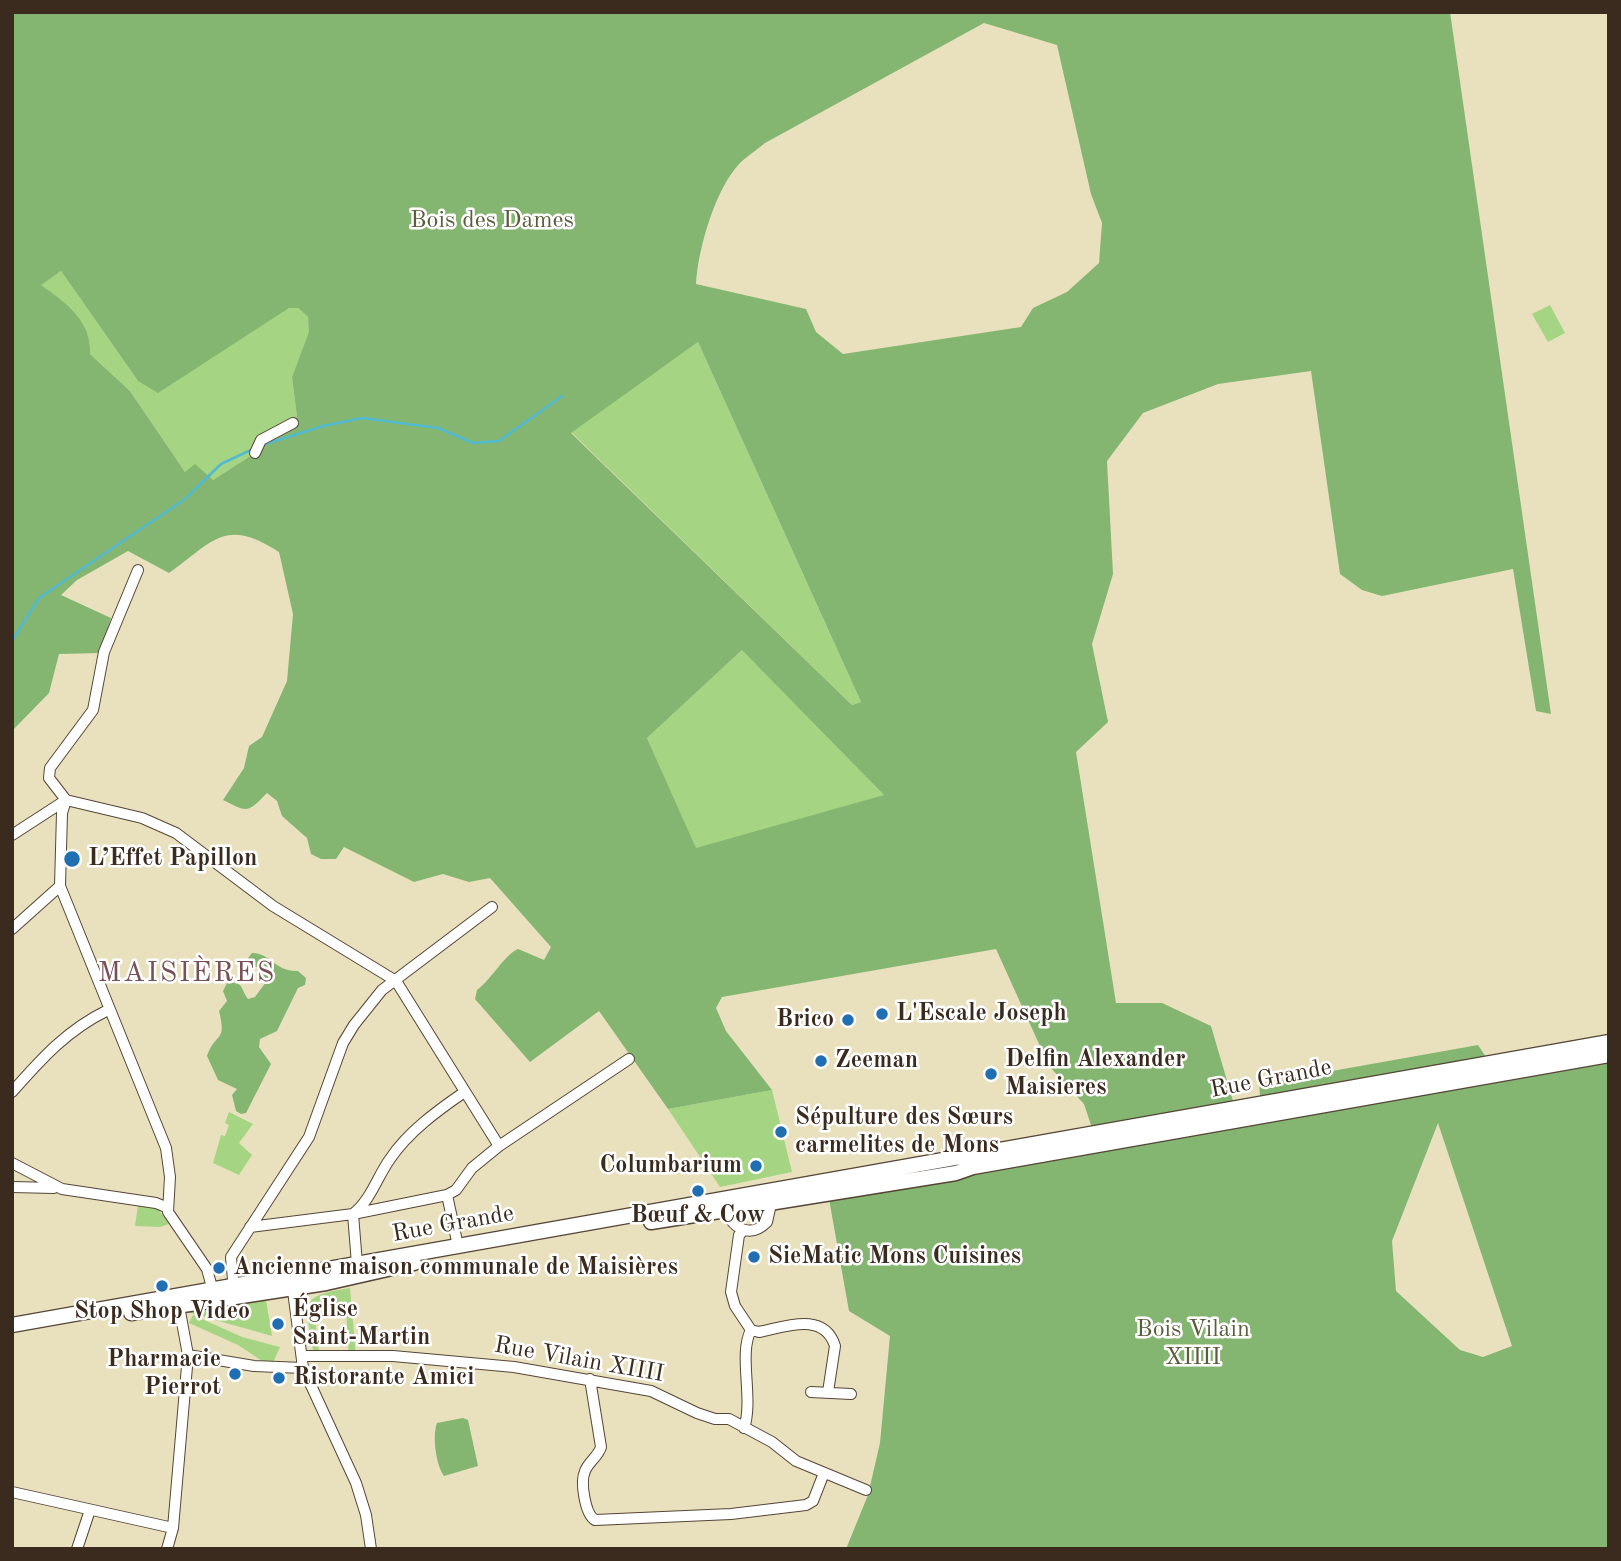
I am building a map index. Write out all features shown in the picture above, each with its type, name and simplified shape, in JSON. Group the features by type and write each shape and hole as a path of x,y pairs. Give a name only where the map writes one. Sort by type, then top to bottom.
{"main road":[{"name":"Rue Grande","path":"292,1282 357,1264 1289,1101 1362,1084 1609,1042"},
{"name":"Rue Grande","path":"12,1325 235,1292 771,1204 1609,1055"},
{"name":"Rue Grande","path":"12,1334 179,1306 214,1295"}],"street":[{"path":"257,448 293,423"},
{"path":"138,570 104,652 93,710 53,762 48,773 56,789 66,800 142,818 176,833 281,912 396,981 463,1093 499,1146"},
{"path":"12,835 66,800"},
{"path":"66,800 62,813 60,886 166,1148 170,1177 170,1217 207,1269 214,1295"},
{"path":"12,929 60,886"},
{"path":"235,1292 231,1257 309,1138 349,1034 382,990 492,907"},
{"path":"12,1092 63,1037 79,1024 108,1010"},
{"path":"250,1227 353,1214 447,1195 456,1190 472,1168 499,1146 629,1059"},
{"path":"353,1214 365,1203 394,1153 432,1115 463,1093"},
{"path":"12,1163 62,1189"},
{"path":"12,1187 62,1189 156,1203 168,1208"},
{"path":"447,1195 458,1246"},
{"path":"735,1197 726,1211 733,1224 743,1231 752,1231 763,1225 771,1204"},
{"path":"353,1214 357,1264"},
{"path":"743,1231 739,1236 731,1292 735,1306 751,1330 759,1332 809,1323 824,1328 835,1346 828,1392"},
{"path":"292,1282 303,1368 356,1483 366,1515 370,1549"},
{"path":"167,1549 173,1528 188,1355 179,1306"},
{"path":"744,1428 750,1409 748,1343 751,1330"},
{"path":"188,1355 254,1366 303,1368"},
{"name":"Rue Vilain XIIII","path":"303,1356 393,1356 469,1362 553,1371 651,1391 697,1413 715,1419 729,1419 772,1442 796,1461 866,1490"},
{"path":"590,1379 601,1447 583,1475 588,1513 595,1520 731,1514 807,1505 813,1501 824,1473"},
{"path":"811,1392 850,1394"},
{"path":"12,1492 173,1528"},
{"path":"77,1549 90,1510"}],"green space":[{"name":"Bois des Dames","path":"12,12 1450,12 1551,714 1536,711 1513,569 1382,596 1362,590 1340,574 1311,371 1218,384 1143,413 1107,461 1113,574 1092,644 1108,722 1076,752 1116,1003 1162,1003 1211,1026 1233,1101 1092,1128 1084,1104 1049,1066 996,949 722,997 716,1008 726,1031 772,1090 668,1109 599,1011 530,1062 475,999 477,990 513,952 518,949 544,960 551,947 490,878 469,882 443,874 414,882 344,847 336,859 321,859 311,854 307,838 282,816 277,801 267,793 247,809 223,800 244,768 249,746 262,737 287,681 293,614 279,552 245,536 221,537 169,573 128,551 77,580 61,595 111,618 100,653 59,654 49,693 12,731","holes":["984,23 1057,45 1091,194 1102,223 1099,263 1067,292 1033,308 1021,327 843,354 816,332 806,309 696,284 704,237 723,188 740,163 765,143","61,271 138,381 158,393 289,308 298,308 308,317 309,332 292,377 297,417 258,444 255,453 213,480 195,464 185,472 130,391 90,354 87,332 76,314 41,285","698,342 861,702 852,705 571,433","742,650 884,795 696,848 647,738"]},
{"path":"61,271 138,381 289,308 298,308 308,317 310,332 292,377 297,417 255,453 213,480 185,472 130,391 90,354 87,332 82,322 40,285"},
{"path":"1550,305 1565,333 1548,342 1532,314"},
{"path":"698,342 861,702 852,705 571,432"},
{"path":"743,649 885,796 696,849 647,738"},
{"path":"252,953 264,956 284,969 298,971 306,978 305,985 298,988 277,1031 260,1039 259,1047 271,1064 246,1113 241,1114 236,1111 232,1095 237,1089 218,1080 207,1056 221,1033 219,1011 227,1001 223,991 227,983 239,984 248,999 255,997 266,982 261,968 245,962"},
{"path":"1478,1045 1486,1057 1260,1096 1259,1084"},
{"name":"Bois Vilain XIIII","path":"1609,1063 1609,1549 846,1549 868,1495 880,1443 890,1336 849,1311 829,1199","holes":["1438,1123 1512,1346 1483,1357 1460,1350 1396,1291 1392,1241"]},
{"path":"772,1090 792,1172 720,1187 668,1109"},
{"path":"229,1112 253,1124 239,1143 252,1155 239,1175 213,1163 221,1135 225,1136 229,1125 225,1123"},
{"path":"138,1205 158,1209 169,1224 160,1227 135,1226"},
{"path":"350,1288 356,1356 349,1357 346,1309 335,1310 334,1301 313,1303 319,1351 313,1350 308,1322 309,1304 321,1294"},
{"path":"266,1300 272,1336 187,1312"},
{"path":"193,1315 242,1337 280,1347 271,1367 238,1345 189,1323"},
{"path":"463,1418 468,1420 478,1466 444,1476 436,1450 437,1423"}],"waterway":[{"path":"262,445 323,426 362,418 438,428 473,443 499,441 562,396"},
{"path":"12,641 39,598 185,499 221,464 253,449"}],"place":[{"name":"L’Effet Papillon","path":"72,859"},
{"name":"L'Escale Joseph","path":"882,1014"},
{"name":"Brico","path":"848,1020"},
{"name":"Zeeman","path":"821,1061"},
{"name":"Delfin Alexander Maisieres","path":"991,1074"},
{"name":"Sépulture des Sœurs carmelites de Mons","path":"781,1132"},
{"name":"Columbarium","path":"756,1166"},
{"name":"Bœuf & Cow","path":"698,1191"},
{"name":"SieMatic Mons Cuisines","path":"754,1257"},
{"name":"Ancienne maison communale de Maisières","path":"219,1268"},
{"name":"Stop Shop Video","path":"162,1286"},
{"name":"Église Saint-Martin","path":"278,1324"},
{"name":"Pharmacie Pierrot","path":"235,1374"},
{"name":"Ristorante Amici","path":"279,1378"}],"district":[{"name":"MAISIÈRES","path":"187,974"}]}
